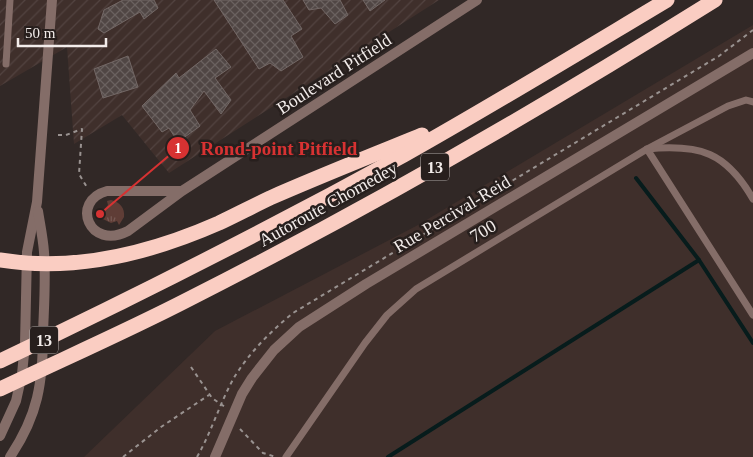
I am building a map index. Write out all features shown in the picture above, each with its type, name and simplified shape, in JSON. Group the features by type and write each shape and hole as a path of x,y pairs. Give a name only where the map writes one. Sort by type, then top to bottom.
{"highway":[{"name":"Autoroute Chomedey","path":"0,361 178,276 269,228 482,110 667,0"},
{"name":"Autoroute Chomedey","path":"0,389 216,286 381,197 564,92 715,0"},
{"path":"0,260 39,264 84,261 136,252 182,238 219,223 270,198 482,110"}],"street":[{"path":"0,436 16,400 22,374 27,252 37,202 52,0"},
{"name":"Boulevard Pitfield","path":"182,191 112,191 100,193 95,196 88,207 88,221 96,232 101,235 107,237 121,235 182,191 477,0"},
{"name":"Rue Percival-Reid","path":"215,455 246,386 267,358 283,341 308,321 753,52"},
{"path":"10,457 25,431 32,414 41,373 44,322 44,253 37,202"}],"lane":[{"path":"6,64 10,0"},
{"name":"700","path":"286,457 365,343 387,315 416,289 647,150 728,106 746,100 753,102"},
{"path":"753,199 745,184 733,169 704,152 690,148 672,147 647,150 753,315"}],"path":[{"path":"58,135 66,135 82,129 79,174 90,191"},
{"path":"191,367 209,395 218,403 234,411"},
{"path":"123,457 161,427 209,395"},
{"path":"229,424 237,426 262,453 276,457"}],"shaded area":[{"path":"0,0 439,0 169,173 122,115 74,144 67,47 0,86"},
{"path":"753,25 753,457 84,457 215,331 418,225"}],"green space":[{"path":"111,200 119,204 124,211 124,217 119,225 117,221 111,223 103,219 103,211 108,205 107,201"}],"building":[{"path":"123,0 154,0 158,8 144,19 140,12 104,33 98,29 104,10"},
{"path":"214,0 283,0 302,29 291,36 303,57 281,71 270,63 259,69"},
{"path":"303,0 340,0 348,15 335,24 321,8 309,10"},
{"path":"363,0 385,0 370,11"},
{"path":"216,49 231,67 215,78 231,100 221,114 204,91 190,110 200,126 178,142 169,128 162,132 142,106 176,73 179,78"},
{"path":"128,56 138,87 103,98 94,69"}],"waterway":[{"path":"636,178 699,260 753,343"},
{"path":"388,457 699,260"}],"place":[{"name":"Rond-point Pitfield","path":"100,214"}]}
